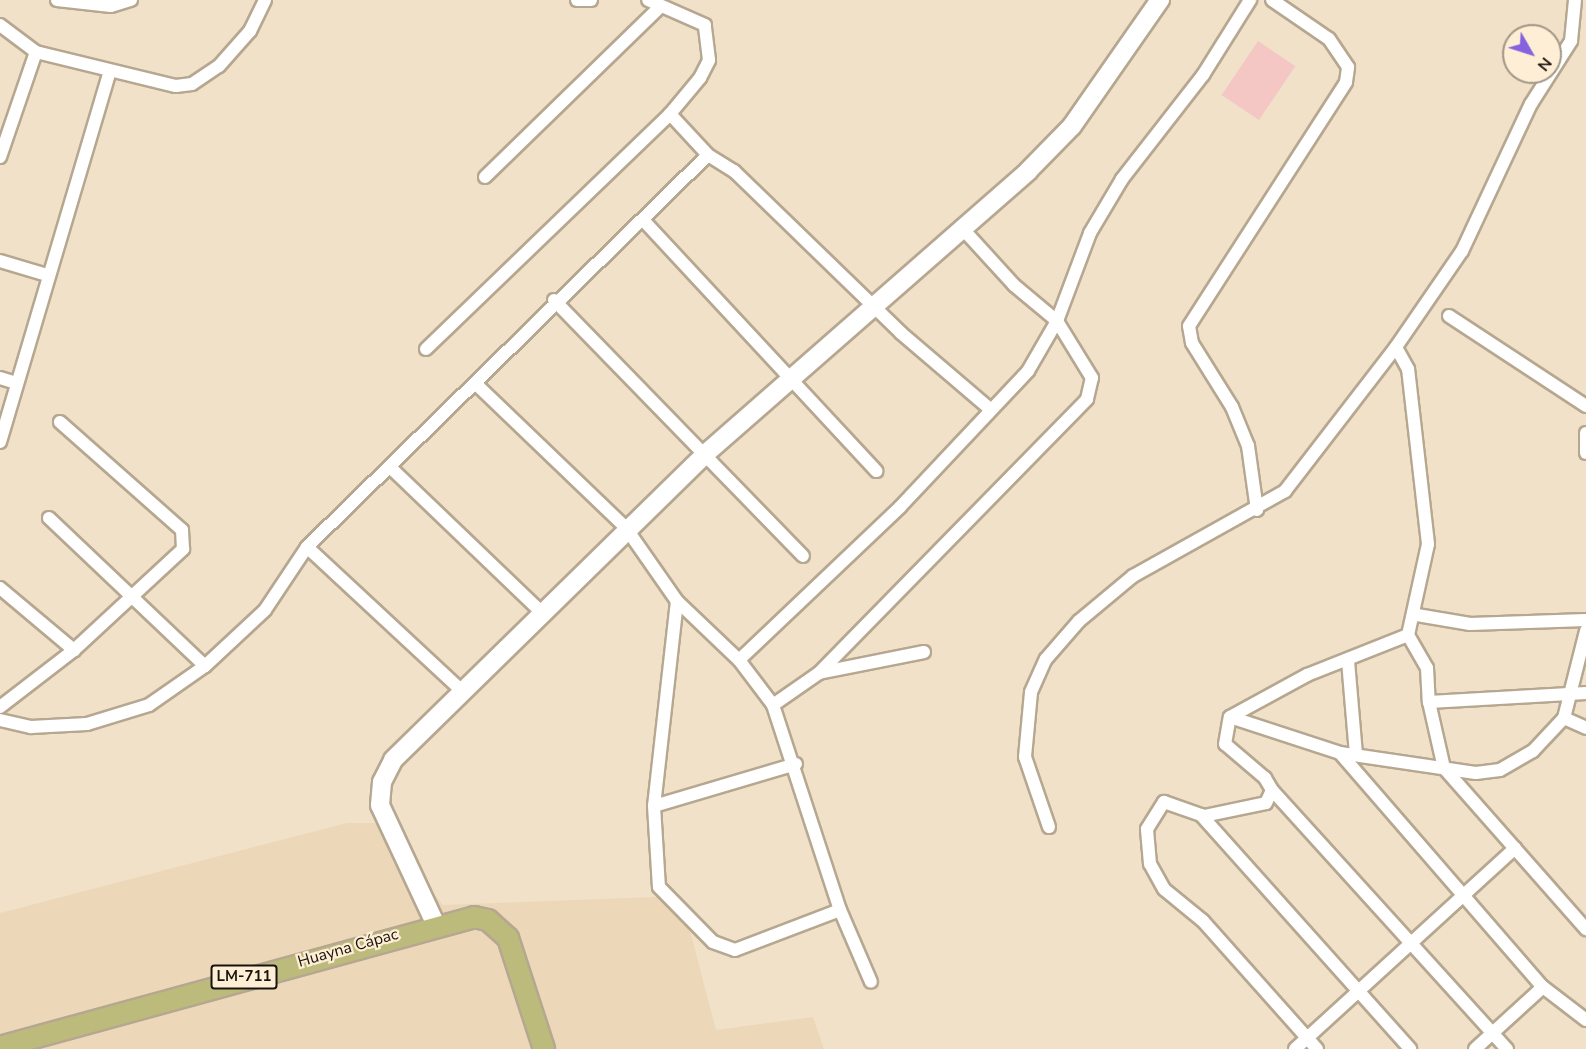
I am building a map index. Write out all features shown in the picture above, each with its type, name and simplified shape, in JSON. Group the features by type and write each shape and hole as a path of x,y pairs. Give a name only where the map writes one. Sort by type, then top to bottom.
{"main road":[{"name":"Huayna Cápac","path":"0,1047 26,1044 457,917 488,920 508,938 544,1049"}],"street":[{"path":"57,0 111,6 132,0"},
{"path":"0,25 36,52 176,86 192,84 219,66 250,31 265,0"},
{"path":"578,0 591,0"},
{"path":"426,349 670,114 709,60 710,38 705,25 659,8 648,0"},
{"path":"435,923 380,805 382,782 393,760 626,528 704,455 788,378 874,306 1072,126 1160,0"},
{"path":"739,660 900,507 1028,371 1057,321 1090,234 1122,179 1203,75 1250,0"},
{"path":"1257,510 1248,446 1232,407 1192,343 1189,326 1346,82 1348,67 1329,39 1272,0"},
{"path":"1049,827 1025,757 1031,692 1046,659 1078,621 1133,576 1257,510 1284,491 1396,347 1462,251 1531,104 1571,41 1575,0"},
{"path":"485,177 659,8"},
{"path":"0,157 4,128 36,52"},
{"path":"0,442 47,275 110,71"},
{"path":"670,114 708,155 769,203 874,306 990,409"},
{"path":"0,720 31,727 87,724 149,705 205,666 266,610 307,547 476,384 554,300 645,222 708,155"},
{"path":"645,222 876,471"},
{"path":"773,705 819,673 1087,399 1092,378 1087,363 1057,321 1014,285 961,227"},
{"path":"0,261 47,275"},
{"path":"554,300 803,556"},
{"path":"1449,316 1586,406"},
{"path":"1396,347 1408,369 1428,544 1417,615 1408,635 1248,703 1230,717 1226,744 1272,790 1507,1049"},
{"path":"0,378 16,383"},
{"path":"476,384 626,528 677,601 739,660 773,705 796,764 840,910 871,982"},
{"path":"0,707 74,650 183,549 182,530 60,422"},
{"path":"1586,433 1586,453"},
{"path":"391,468 542,613"},
{"path":"49,518 133,594 205,666"},
{"path":"307,547 461,690"},
{"path":"0,588 74,650"},
{"path":"677,601 654,806 659,887 714,942 735,950 840,910"},
{"path":"1417,615 1470,624 1586,620"},
{"path":"1230,717 1340,753 1444,768 1500,770 1533,751 1564,718 1586,631"},
{"path":"1408,635 1427,668 1429,702 1444,768 1586,929"},
{"path":"819,673 924,652"},
{"path":"1348,661 1356,755"},
{"path":"1429,702 1586,693"},
{"path":"1564,718 1586,728"},
{"path":"1340,753 1543,987 1586,1020"},
{"path":"654,806 796,764"},
{"path":"1272,790 1266,802 1247,810 1201,814 1164,802 1157,806 1147,829 1150,864 1164,888 1203,921 1317,1049"},
{"path":"1201,814 1410,1049"},
{"path":"1295,1049 1413,945 1515,848"},
{"path":"1475,1049 1543,987"}],"shaded area":[{"path":"1258,41 1295,66 1259,120 1222,95"},
{"path":"347,823 375,823 443,905 681,896 716,1030 813,1017 824,1049 0,1049 0,913"}]}
